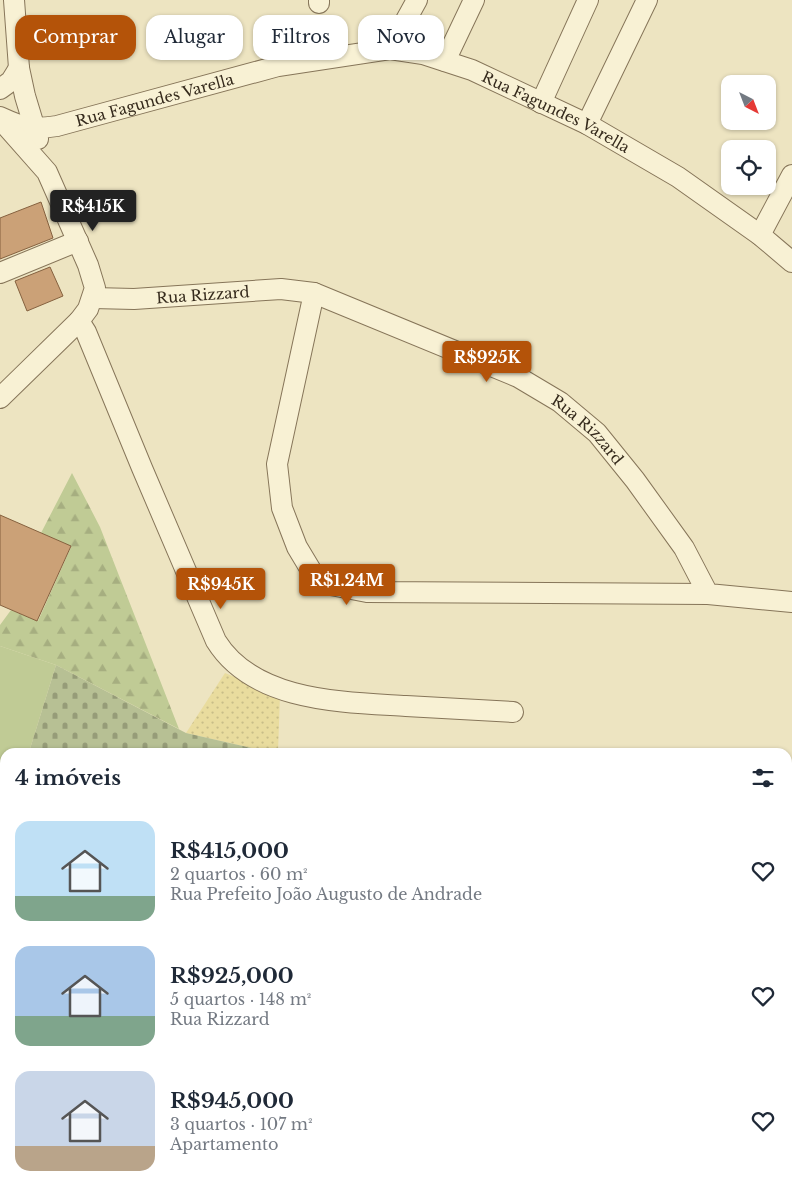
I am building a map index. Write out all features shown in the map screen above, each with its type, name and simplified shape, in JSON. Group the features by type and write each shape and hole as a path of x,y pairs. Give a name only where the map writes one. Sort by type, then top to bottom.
{"street":[{"path":"0,398 79,322 88,309 95,288 78,241 47,172 25,96 19,68 14,0"},
{"path":"409,15 417,0"},
{"path":"445,61 474,0"},
{"path":"541,103 588,0"},
{"path":"587,124 647,0"},
{"name":"Rua Fagundes Varella","path":"0,118 19,126 35,129 57,126 278,66 358,54"},
{"name":"Rua Fagundes Varella","path":"442,60 472,70 587,124 678,177 760,235 792,262"},
{"path":"0,89 11,81 19,68"},
{"path":"0,118 47,172"},
{"path":"760,235 792,175"},
{"path":"0,273 78,241"},
{"name":"Rua Rizzard","path":"93,298 150,298 281,289 314,292 518,377 560,402 596,432 635,480 684,548 708,594"},
{"path":"314,292 277,464 282,508 297,547 312,572 331,585 367,592 708,594 792,602"},
{"path":"79,322 86,332 216,641 223,653 235,665 282,690 305,696 341,702 513,712"}],"green space":[{"path":"72,473 100,527 179,729 56,665 0,646 0,625 11,610 38,621 71,547 41,533"},
{"path":"0,646 56,665 30,748 0,748"},
{"path":"56,665 186,733 252,748 30,748"}],"sand":[{"path":"225,673 280,695 278,748 252,748 186,733"}],"building":[{"path":"41,202 53,238 0,259 0,218"},
{"path":"50,267 63,296 27,311 15,281"},
{"path":"0,515 71,546 37,621 0,605"}]}
